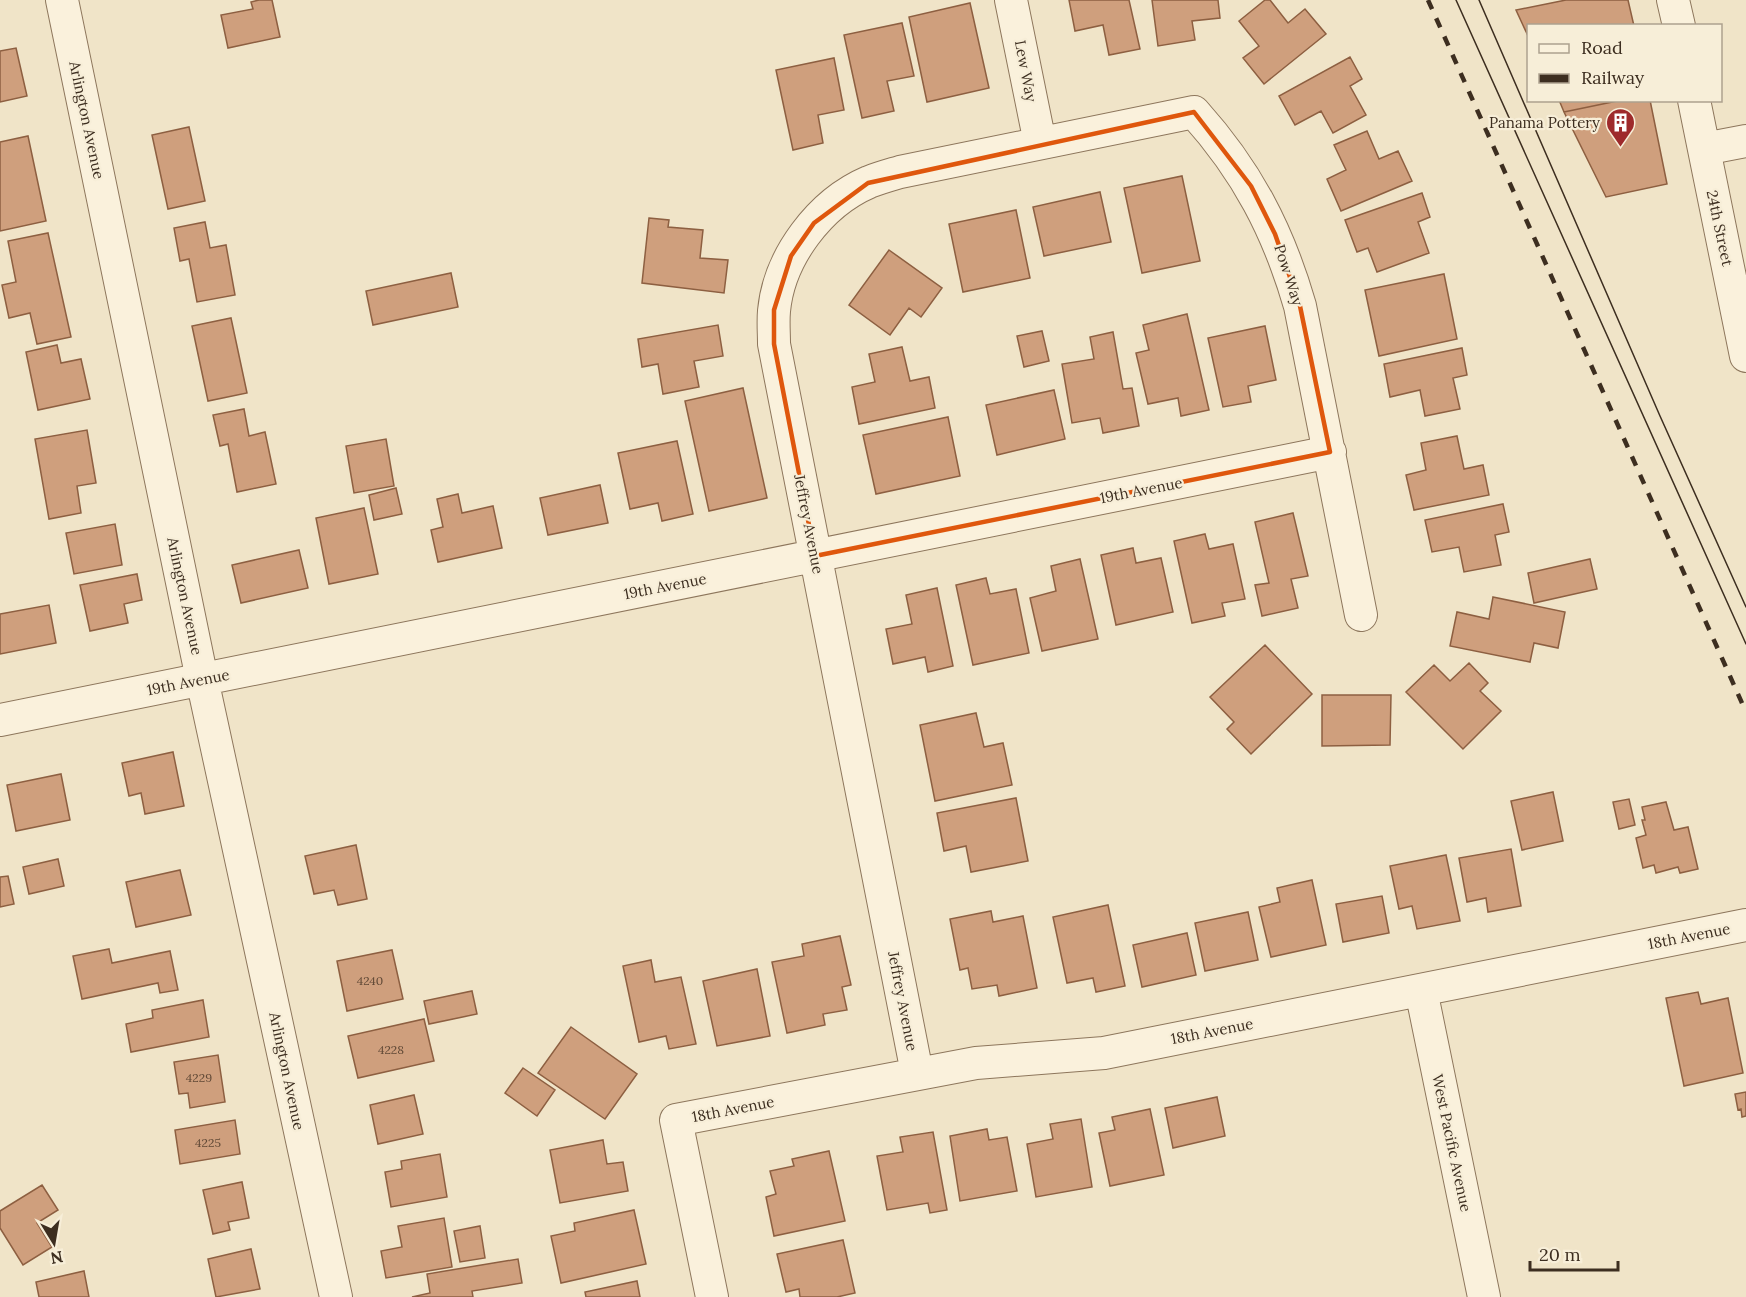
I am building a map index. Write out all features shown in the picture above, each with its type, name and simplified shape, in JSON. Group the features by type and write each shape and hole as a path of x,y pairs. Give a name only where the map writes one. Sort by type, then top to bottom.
{"street":[{"name":"Arlington Avenue","path":"63,0 202,679 336,1297"},
{"name":"Lew Way","path":"1011,0 1040,143"},
{"path":"1673,0 1678,24"},
{"name":"24th Street","path":"1694,102 1741,301 1746,356"},
{"name":"Pow Way","path":"1040,143 1194,112 1251,186 1275,234 1300,306 1361,615"},
{"path":"1704,149 1746,141"},
{"name":"Jeffrey Avenue","path":"917,1073 774,344 774,309 782,277 791,256 814,223 836,202 868,183 900,172 1040,143"},
{"name":"19th Avenue","path":"0,720 1330,452"},
{"name":"18th Avenue","path":"712,1297 676,1120 976,1063 1104,1053 1746,925"},
{"name":"West Pacific Avenue","path":"1421,990 1484,1297"}],"highlighted area":[{"path":"1194,112 1251,186 1275,234 1300,306 1330,452 815,556 774,344 774,310 791,256 814,223 868,183"}],"building":[{"path":"272,0 280,37 228,48 221,15 253,9 251,2"},
{"path":"1069,0 1129,0 1140,49 1109,55 1103,25 1075,31"},
{"path":"1152,0 1218,0 1220,18 1192,21 1195,40 1158,46"},
{"path":"1265,0 1270,0 1288,23 1305,9 1326,34 1264,84 1243,58 1259,46 1239,21"},
{"path":"1566,0 1628,0 1634,24 1527,24 1527,34 1516,10"},
{"path":"970,3 989,88 927,102 909,17"},
{"path":"902,23 914,76 887,81 894,111 862,118 844,35"},
{"path":"16,48 27,96 0,102 0,51"},
{"path":"1350,57 1362,79 1350,86 1366,115 1333,133 1321,111 1295,125 1279,96"},
{"path":"834,58 844,110 818,115 823,143 793,150 776,70"},
{"path":"1560,102 1612,102 1564,112"},
{"name":"Panama Pottery","path":"1612,102 1650,102 1667,184 1606,197 1564,112"},
{"path":"189,127 205,201 168,209 152,135"},
{"path":"1367,131 1379,159 1398,151 1412,181 1341,211 1327,179 1346,170 1334,145"},
{"path":"28,136 46,221 0,231 0,142"},
{"path":"1182,176 1200,261 1142,273 1124,188"},
{"path":"1100,192 1111,242 1044,256 1033,207"},
{"path":"1422,193 1430,217 1418,222 1429,253 1377,272 1368,248 1357,252 1345,220"},
{"path":"1016,210 1030,278 963,292 949,224"},
{"path":"649,218 669,220 668,227 703,230 700,258 728,260 724,293 642,283"},
{"path":"205,222 210,248 226,245 235,295 197,302 189,259 180,261 174,228"},
{"path":"48,233 71,337 37,344 30,313 9,318 2,285 16,282 8,241"},
{"path":"889,250 942,288 921,317 909,308 890,335 849,305"},
{"path":"451,273 458,307 373,325 366,291"},
{"path":"1444,274 1457,339 1379,356 1365,290"},
{"path":"1187,314 1209,410 1181,416 1178,398 1148,404 1136,353 1149,350 1143,325"},
{"path":"231,318 247,393 208,401 192,326"},
{"path":"718,325 723,356 694,361 699,387 663,394 658,364 642,367 638,339"},
{"path":"1265,326 1276,380 1248,386 1251,402 1223,407 1208,338"},
{"path":"1042,331 1049,361 1024,367 1017,336"},
{"path":"1113,332 1123,389 1132,388 1139,426 1103,433 1100,418 1072,423 1062,364 1094,359 1090,337"},
{"path":"57,345 61,363 81,359 90,399 38,410 26,352"},
{"path":"902,347 910,381 929,377 935,408 859,424 852,387 875,382 869,354"},
{"path":"1462,348 1467,375 1453,378 1460,409 1425,416 1420,390 1390,397 1384,364"},
{"path":"743,388 767,498 709,511 685,401"},
{"path":"1054,390 1065,439 997,455 986,405"},
{"path":"244,409 249,436 265,432 276,484 237,492 228,444 220,446 213,415"},
{"path":"948,417 960,476 876,494 863,435"},
{"path":"87,430 96,483 77,486 81,513 49,519 35,439"},
{"path":"1457,436 1464,469 1483,465 1489,495 1414,510 1406,475 1426,470 1421,443"},
{"path":"386,439 394,486 354,493 346,446"},
{"path":"677,441 693,514 662,521 658,503 630,509 618,453"},
{"path":"600,485 608,523 548,535 540,498"},
{"path":"396,488 402,514 374,520 369,495"},
{"path":"458,494 462,513 493,506 502,548 438,562 431,530 443,527 437,499"},
{"path":"1503,504 1509,532 1495,535 1501,565 1464,572 1459,547 1432,552 1425,520"},
{"path":"364,508 378,574 329,584 316,518"},
{"path":"1293,513 1308,576 1291,579 1298,608 1262,616 1255,585 1269,583 1255,522"},
{"path":"115,524 122,565 74,574 66,533"},
{"path":"1205,534 1209,549 1233,544 1245,599 1222,603 1225,616 1192,623 1174,541"},
{"path":"1133,548 1136,563 1161,558 1173,612 1116,625 1101,555"},
{"path":"299,550 308,588 241,603 232,565"},
{"path":"1080,559 1098,639 1042,651 1030,598 1056,591 1051,566"},
{"path":"1590,559 1597,589 1534,603 1528,573"},
{"path":"137,574 142,600 124,604 128,623 90,631 80,585"},
{"path":"986,578 990,594 1016,589 1029,653 973,665 956,585"},
{"path":"937,588 953,666 928,672 925,657 893,664 886,629 912,624 906,595"},
{"path":"1493,597 1565,612 1558,648 1534,643 1530,662 1450,646 1457,612 1489,619"},
{"path":"49,605 56,643 0,654 0,614"},
{"path":"1265,645 1312,694 1251,754 1227,729 1234,722 1210,697"},
{"path":"1469,663 1488,683 1480,691 1501,711 1463,749 1406,692 1434,665 1450,681"},
{"path":"1322,695 1391,695 1390,745 1322,746"},
{"path":"976,713 984,747 1003,743 1012,785 935,801 920,725"},
{"path":"173,752 184,806 145,814 141,793 129,796 122,763"},
{"path":"61,774 70,820 16,831 7,785"},
{"path":"1553,792 1563,841 1522,850 1511,801"},
{"path":"1016,798 1028,861 971,872 966,846 944,851 937,813"},
{"path":"1629,799 1635,825 1619,829 1613,802"},
{"path":"1666,802 1674,830 1688,827 1698,869 1680,873 1678,867 1656,873 1654,865 1643,868 1636,838 1646,835 1642,820 1645,820 1642,807"},
{"path":"356,845 367,899 338,905 334,890 314,894 305,856"},
{"path":"1511,849 1521,906 1488,912 1486,898 1467,902 1459,858"},
{"path":"1446,855 1460,921 1417,929 1412,906 1399,909 1390,866"},
{"path":"58,859 64,886 29,894 23,867"},
{"path":"180,870 191,915 136,927 126,882"},
{"path":"8,876 14,904 0,907 0,877"},
{"path":"1312,880 1326,945 1271,957 1259,907 1280,902 1277,888"},
{"path":"1382,896 1389,933 1343,942 1336,904"},
{"path":"1108,905 1125,986 1096,992 1093,978 1067,983 1053,917"},
{"path":"991,911 993,922 1023,916 1037,988 999,996 997,985 972,989 968,968 960,970 950,919"},
{"path":"1248,912 1258,960 1205,971 1195,923"},
{"path":"1187,933 1196,975 1142,987 1133,945"},
{"path":"840,936 851,985 842,987 847,1010 823,1014 825,1025 787,1033 772,962 804,956 802,944"},
{"path":"109,949 112,963 170,951 178,990 160,993 158,983 82,999 73,956"},
{"path":"392,950 403,999 347,1011 337,961"},
{"path":"651,960 655,982 681,977 696,1044 669,1049 666,1036 639,1042 623,966"},
{"path":"757,969 770,1036 717,1046 703,981"},
{"path":"472,991 477,1014 429,1024 424,1001"},
{"path":"1698,992 1701,1004 1728,998 1743,1073 1684,1086 1666,998"},
{"path":"203,1000 209,1037 131,1052 126,1024 153,1018 152,1010"},
{"path":"424,1019 434,1061 358,1078 348,1036"},
{"path":"571,1027 637,1074 605,1119 538,1073"},
{"path":"218,1055 225,1102 190,1108 188,1093 179,1094 174,1062"},
{"path":"523,1068 555,1090 537,1116 505,1093"},
{"path":"1746,1092 1746,1116 1742,1117 1735,1094"},
{"path":"414,1095 423,1134 378,1144 370,1105"},
{"path":"1217,1097 1225,1136 1173,1148 1165,1108"},
{"path":"1150,1109 1164,1175 1110,1186 1099,1133 1115,1130 1112,1117"},
{"path":"1081,1119 1092,1187 1036,1197 1027,1144 1053,1139 1050,1124"},
{"path":"235,1120 240,1154 180,1164 175,1130"},
{"path":"987,1129 989,1140 1007,1137 1017,1191 960,1201 950,1136"},
{"path":"933,1132 947,1210 930,1213 928,1203 887,1210 877,1156 903,1152 900,1137"},
{"path":"603,1140 607,1164 623,1162 628,1191 560,1203 550,1150"},
{"path":"829,1151 845,1221 774,1236 766,1197 776,1194 770,1171 794,1166 792,1159"},
{"path":"440,1154 447,1197 391,1207 385,1172 402,1169 401,1161"},
{"path":"242,1182 249,1218 228,1222 230,1230 213,1234 203,1190"},
{"path":"42,1185 58,1210 37,1223 52,1247 23,1265 0,1228 0,1211"},
{"path":"634,1210 646,1264 561,1283 551,1236 575,1231 574,1223"},
{"path":"444,1218 452,1267 386,1278 381,1251 402,1247 398,1226"},
{"path":"480,1226 485,1258 460,1262 454,1231"},
{"path":"843,1240 855,1293 837,1297 800,1297 799,1289 786,1292 777,1254"},
{"path":"251,1249 260,1289 216,1297 208,1259"},
{"path":"518,1259 522,1283 472,1291 473,1297 412,1297 430,1293 427,1274"},
{"path":"84,1271 89,1297 39,1297 36,1282"},
{"path":"637,1281 640,1297 586,1297 585,1292"}],"tram line":[{"path":"1456,0 1746,644"},
{"path":"1479,0 1660,416 1746,607"}],"railway":[{"path":"1428,0 1746,712"}],"place":[{"name":"Panama Pottery","path":"1621,148"}]}
